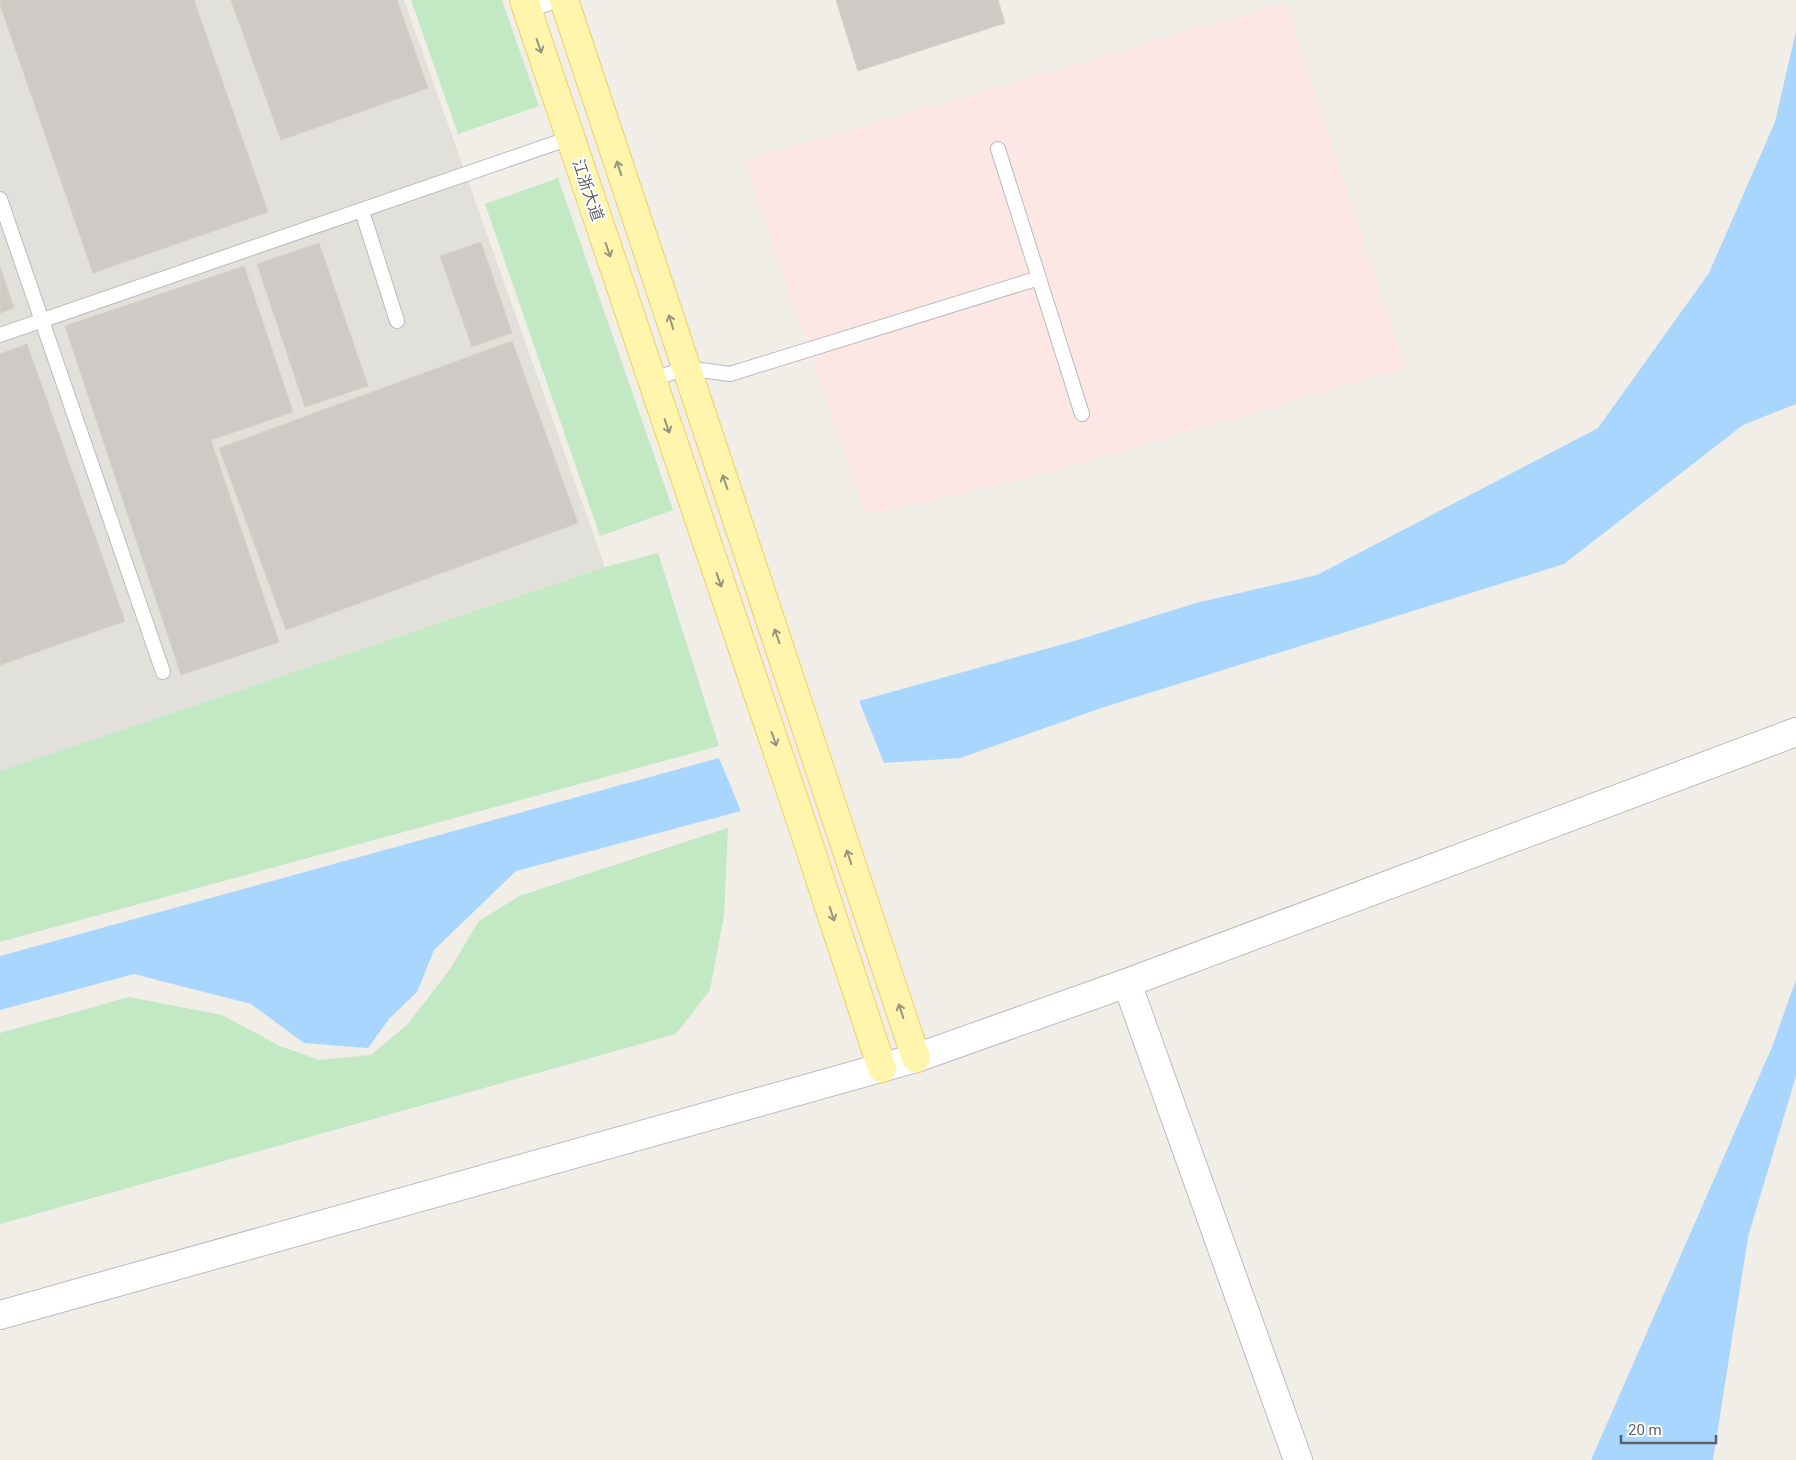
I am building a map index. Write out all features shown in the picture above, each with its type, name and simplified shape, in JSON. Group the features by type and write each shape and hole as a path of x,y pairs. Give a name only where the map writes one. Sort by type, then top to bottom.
{"main road":[{"path":"564,0 916,1058"},
{"name":"江浙大道","path":"525,5 800,818 882,1068"},
{"path":"0,1315 916,1058 1128,983 1796,732"},
{"path":"1128,983 1298,1460"}],"lane":[{"path":"525,5 559,0"},
{"path":"0,335 570,138"},
{"path":"998,149 1082,414"},
{"path":"0,199 163,672"},
{"path":"362,211 397,321"},
{"path":"651,380 686,368 730,374 1039,278"}],"shaded area":[{"path":"0,0 404,0 605,567 0,771"},
{"path":"1286,3 1405,368 1057,470 887,511 865,512 744,161"}],"green space":[{"path":"411,0 502,0 539,106 458,134"},
{"path":"558,178 673,510 600,536 485,204"},
{"path":"658,553 719,746 0,942 0,771 605,567"},
{"path":"728,828 724,915 710,990 676,1034 0,1224 0,1033 129,997 222,1015 280,1046 319,1060 371,1055 408,1024 450,969 479,921 519,896"}],"water":[{"path":"1796,31 1796,404 1743,425 1564,564 1104,707 960,758 884,763 859,701 1071,642 1196,603 1317,575 1598,428 1709,273 1775,122"},
{"path":"719,758 741,811 516,871 434,950 417,992 389,1019 368,1048 304,1043 251,1004 134,974 0,1010 0,956"},
{"path":"1796,980 1796,1076 1748,1237 1713,1460 1591,1460 1772,1047"}],"building":[{"path":"0,0 194,0 268,212 93,273 0,5"},
{"path":"231,0 397,0 428,88 281,140"},
{"path":"836,0 998,0 1005,23 858,71"},
{"path":"481,242 512,333 472,347 440,256"},
{"path":"319,243 368,386 305,407 257,264"},
{"path":"244,266 293,412 211,440 279,642 181,675 65,326"},
{"path":"0,267 14,308 0,313"},
{"path":"512,341 578,523 286,630 219,448"},
{"path":"27,344 125,621 0,665 0,354"}]}
